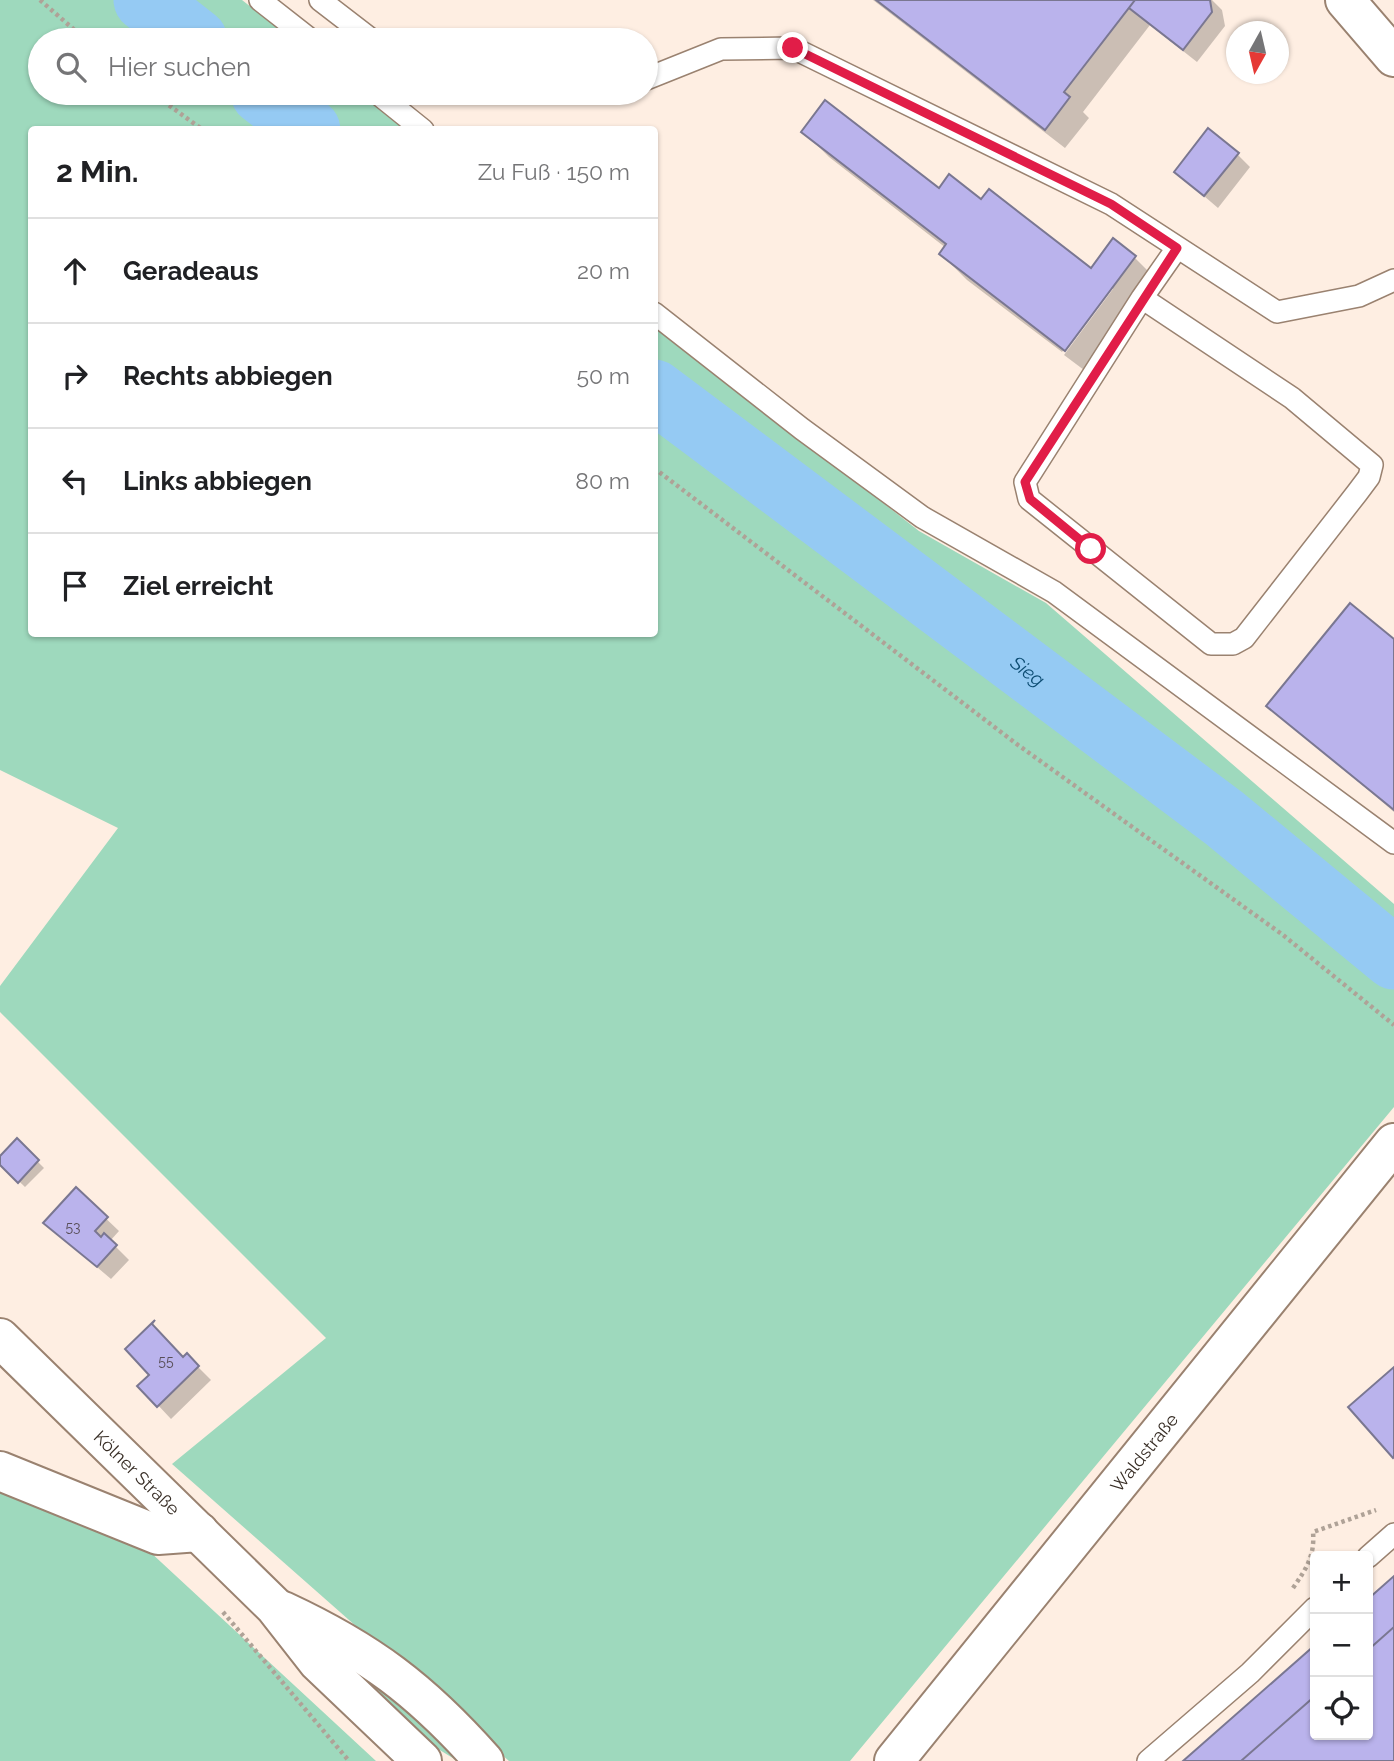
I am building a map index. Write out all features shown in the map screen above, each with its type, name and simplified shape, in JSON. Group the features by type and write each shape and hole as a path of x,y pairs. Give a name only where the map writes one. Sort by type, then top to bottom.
{"street":[{"path":"1345,0 1388,40"},
{"name":"Waldstraße","path":"894,1761 1394,1143"},
{"name":"Kölner Straße","path":"0,1338 275,1607"},
{"path":"0,1471 158,1535 199,1532"},
{"path":"275,1607 318,1662 422,1761"},
{"path":"275,1607 340,1638 380,1663 427,1700 484,1761"}],"lane":[{"path":"260,0 296,28"},
{"path":"320,0 356,28"},
{"path":"658,74 721,49 793,48 1111,204 1277,312 1359,296 1394,280"},
{"path":"392,105 418,126"},
{"path":"1142,298 1292,398 1372,465 1369,477 1357,493 1244,638 1233,644 1212,644 1030,499 1025,482 1142,298 1177,248"},
{"path":"658,316 802,429 922,517 1054,592 1394,843"},
{"path":"1373,1553 1394,1534"},
{"path":"1147,1761 1250,1673 1310,1613"}],"path":[{"path":"40,0 72,28"},
{"path":"169,105 197,126"},
{"path":"658,471 1018,745 1283,935 1394,1026"}],"green space":[{"path":"0,0 242,0 278,28 28,28 28,105 376,105 403,126 28,126 28,637 658,637 658,326 919,531 1046,603 1394,904 1394,1107 850,1761 509,1761 172,1464 326,1338 0,1012 0,986 118,828 0,770"},
{"path":"0,1489 135,1538 376,1761 0,1761"},
{"path":"344,1655 463,1754 456,1760 417,1736 383,1707"}],"building":[{"path":"876,0 1135,0 1064,92 1070,97 1045,130"},
{"path":"1135,0 1210,0 1212,12 1183,50 1129,8"},
{"path":"825,100 939,188 949,174 981,199 989,189 1091,268 1113,238 1136,256 1065,351 939,254 946,244 801,132"},
{"path":"1208,128 1239,153 1204,196 1174,172"},
{"path":"1350,603 1394,639 1394,810 1266,706"},
{"path":"17,1138 39,1160 18,1183 0,1165 0,1156"},
{"path":"76,1187 108,1217 95,1231 101,1237 104,1233 117,1245 97,1267 43,1223"},
{"path":"155,1320 152,1324 183,1357 187,1353 199,1366 157,1407 137,1386 149,1375 125,1349"},
{"path":"1394,1367 1394,1457 1393,1458 1348,1407"},
{"path":"1394,1576 1394,1627 1373,1646 1373,1614 1373,1595"},
{"path":"1394,1627 1394,1761 1241,1761 1310,1700 1310,1740 1373,1740 1373,1646"},
{"path":"1310,1649 1310,1700 1241,1761 1183,1761"}],"waterway":[{"name":"Sieg","path":"145,0 181,28"},
{"name":"Sieg","path":"277,105 304,126"},
{"name":"Sieg","path":"658,394 1224,818 1394,958"}],"route":[{"path":"793,48 1111,204 1177,248 1142,298 1025,482 1030,499 1091,549"}]}
